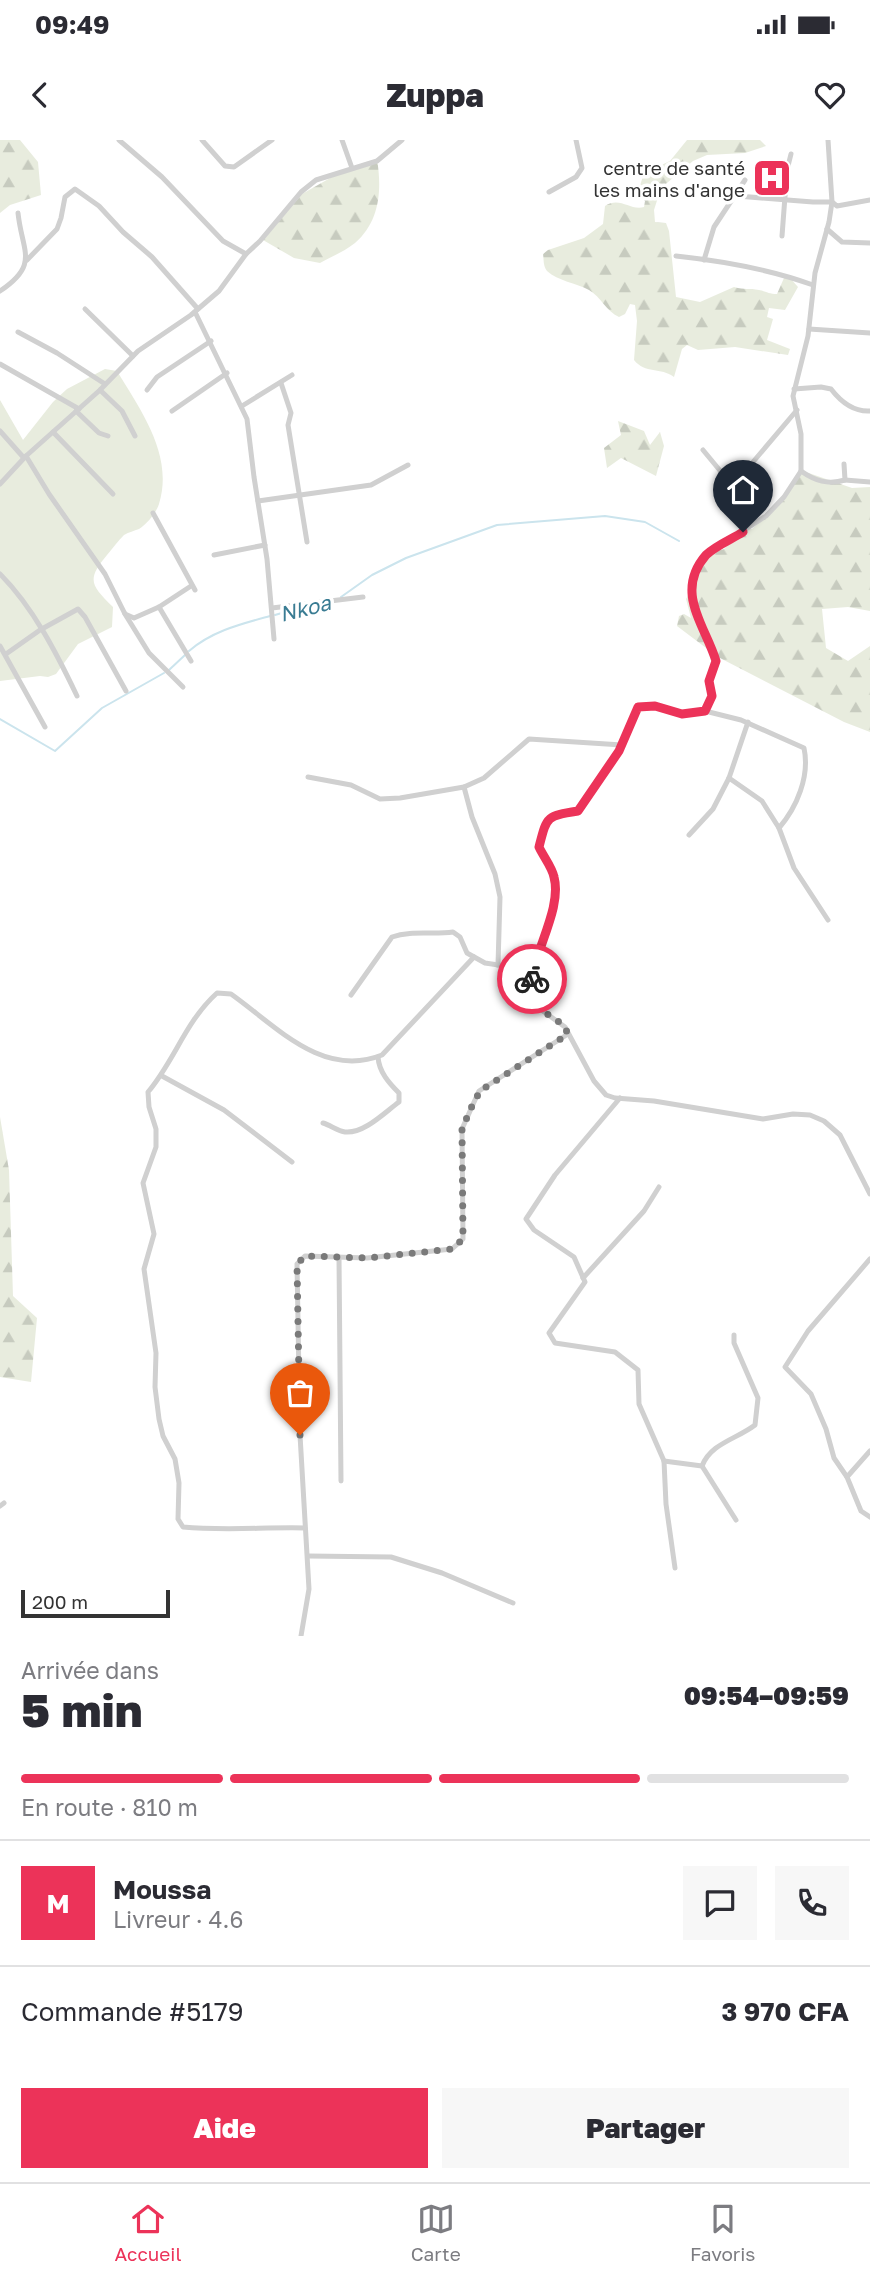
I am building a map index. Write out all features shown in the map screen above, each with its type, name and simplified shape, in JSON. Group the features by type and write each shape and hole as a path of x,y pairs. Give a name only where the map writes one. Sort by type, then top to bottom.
{"street":[{"path":"119,140 162,177 223,241 246,254"},
{"path":"202,140 225,166 234,167 272,140"},
{"path":"342,140 352,168"},
{"path":"0,484 25,457 100,390 133,356 219,291 246,254 301,192 316,180 377,161 402,140"},
{"path":"549,192 576,177 582,168 576,140"},
{"path":"705,711 712,696 709,681 716,661 691,600 695,573 707,554 766,516 801,471 802,443 794,389 809,329 813,285 832,202 828,140"},
{"path":"782,236 787,170 791,154"},
{"path":"704,260 714,227 731,200 737,196 745,180"},
{"path":"0,291 9,285 27,260 57,229 65,197 75,189 99,206 152,257 197,310 247,419 265,545 274,639"},
{"path":"737,196 832,202 836,206 870,201"},
{"path":"18,213 27,260"},
{"path":"827,229 842,242 870,243"},
{"path":"676,256 754,267 813,285"},
{"path":"85,309 133,356"},
{"path":"809,329 870,333"},
{"path":"18,332 105,384"},
{"path":"147,390 157,377 211,341"},
{"path":"0,364 78,410 99,433 108,436"},
{"path":"172,411 227,373"},
{"path":"242,406 292,375"},
{"path":"281,383 291,413 288,425 306,542"},
{"path":"794,389 831,389 841,402 863,412 870,411"},
{"path":"100,390 122,411 135,436"},
{"path":"703,450 722,473 734,479 753,463 797,410"},
{"path":"0,432 25,457 105,574 149,653 183,687"},
{"path":"53,432 113,494"},
{"path":"844,464 845,480"},
{"path":"258,501 371,485 408,465"},
{"path":"801,471 825,483 845,480 870,482"},
{"path":"125,614 134,618 193,588 153,513"},
{"path":"214,555 265,545"},
{"path":"0,574 19,593 59,657 77,696"},
{"path":"272,608 363,597"},
{"path":"159,607 191,661"},
{"path":"6,654 40,630 78,609 126,691"},
{"path":"0,646 45,727"},
{"path":"779,828 797,802 803,781 806,756 804,748 748,722 705,711 682,714 655,706 638,707 622,745 578,811 554,815 545,822 539,847 554,876 554,894 552,912 529,993 536,1006 565,1027 594,1081 606,1095 763,1119 793,1114 810,1115 824,1121 840,1135 870,1194"},
{"path":"689,835 713,809 729,779 748,722"},
{"path":"308,777 351,785 380,799 400,798 464,787 484,778 529,739 622,745"},
{"path":"729,779 762,801 779,828 794,868 828,920"},
{"path":"464,787 472,817 495,874 500,897 498,965"},
{"path":"351,995 392,937 402,933 434,935 453,932 460,937 467,953 485,963 518,968 532,975"},
{"path":"305,1528 264,1527 220,1531 183,1527 178,1519 179,1483 175,1459 163,1436 159,1419 155,1387 156,1353 144,1269 154,1234 143,1183 156,1147 156,1129 149,1107 148,1092 162,1076 182,1036 205,1004 217,993 231,994 299,1046 338,1060 377,1057 382,1055 474,957"},
{"path":"301,1636 309,1589 300,1435 297,1264 305,1256 368,1258 452,1249 463,1239 462,1129 475,1100 480,1091 568,1034"},
{"path":"323,1123 345,1132 358,1129 374,1121 399,1102 399,1093 378,1066 377,1057"},
{"path":"162,1076 225,1110 292,1162"},
{"path":"620,1098 555,1175 526,1219 534,1230 574,1257 585,1282 549,1333 555,1343 615,1352 638,1370 639,1404 664,1461 666,1504 676,1569"},
{"path":"583,1278 644,1211 659,1187"},
{"path":"339,1256 338,1411 341,1481"},
{"path":"870,1259 808,1331 785,1367 811,1394 826,1429 834,1458 847,1477 861,1511 870,1517"},
{"path":"702,1466 706,1456 755,1425 758,1398 734,1343 734,1335"},
{"path":"847,1477 870,1451"},
{"path":"664,1461 702,1466"},
{"path":"702,1466 736,1520"},
{"path":"308,1556 391,1557 442,1573 513,1603"}],"green space":[{"path":"0,140 20,140 38,162 41,195 10,205 0,213"},
{"path":"687,140 760,140 766,146 745,153 707,155 693,161 661,188 654,210 655,222 666,223 669,231 676,297 700,302 734,287 777,294 784,278 790,278 798,287 785,310 769,308 767,317 773,319 767,340 790,349 788,355 735,347 698,350 687,345 682,349 674,377 648,369 634,360 637,321 635,305 630,304 625,314 619,317 589,290 556,277 547,271 544,265 543,254 548,250 584,238 603,224 605,206 610,203 644,207 645,201 638,192 644,173 670,161"},
{"path":"377,159 379,193 374,215 370,225 351,246 320,263 294,258 263,240 302,194 339,173"},
{"path":"105,369 117,371 153,434 162,468 159,504 145,524 122,537 96,571 96,587 113,607 112,627 78,644 56,674 0,681 0,400 23,440 53,402 67,389"},
{"path":"618,421 644,431 650,445 660,432 664,446 656,476 621,458 607,468 604,448 621,435"},
{"path":"800,470 852,488 870,487 870,611 848,607 822,609 826,648 848,661 870,646 870,732 844,722 718,657 677,626 679,616 684,614 691,618 686,599 690,592 692,574 714,552 724,549 743,529 752,529 785,499"},
{"path":"0,1117 9,1170 13,1296 37,1318 31,1382 0,1377"}],"waterway":[{"name":"Nkoa","path":"341,597 372,575 406,558 497,525 605,516 645,522 679,541"},
{"name":"Nkoa","path":"275,615 302,607 327,607 333,602"},
{"name":"Nkoa","path":"189,651 217,633 270,616"},
{"name":"Nkoa","path":"169,670 185,655"},
{"name":"Nkoa","path":"0,719 55,751 102,708 164,673"}],"way so far":[{"path":"300,1435 297,1264 305,1256 368,1258 452,1249 463,1239 462,1129 471,1108 480,1091 568,1034 565,1027 536,1006 529,993 532,979"}],"place":[{"name":"centre de santé les mains d'ange","path":"772,178"}],"route":[{"path":"532,979 552,912 554,894 554,876 539,847 545,822 554,815 578,811 619,751 638,707 655,706 682,714 705,711 712,696 709,681 716,661 691,600 695,573 707,554 743,532"}]}
